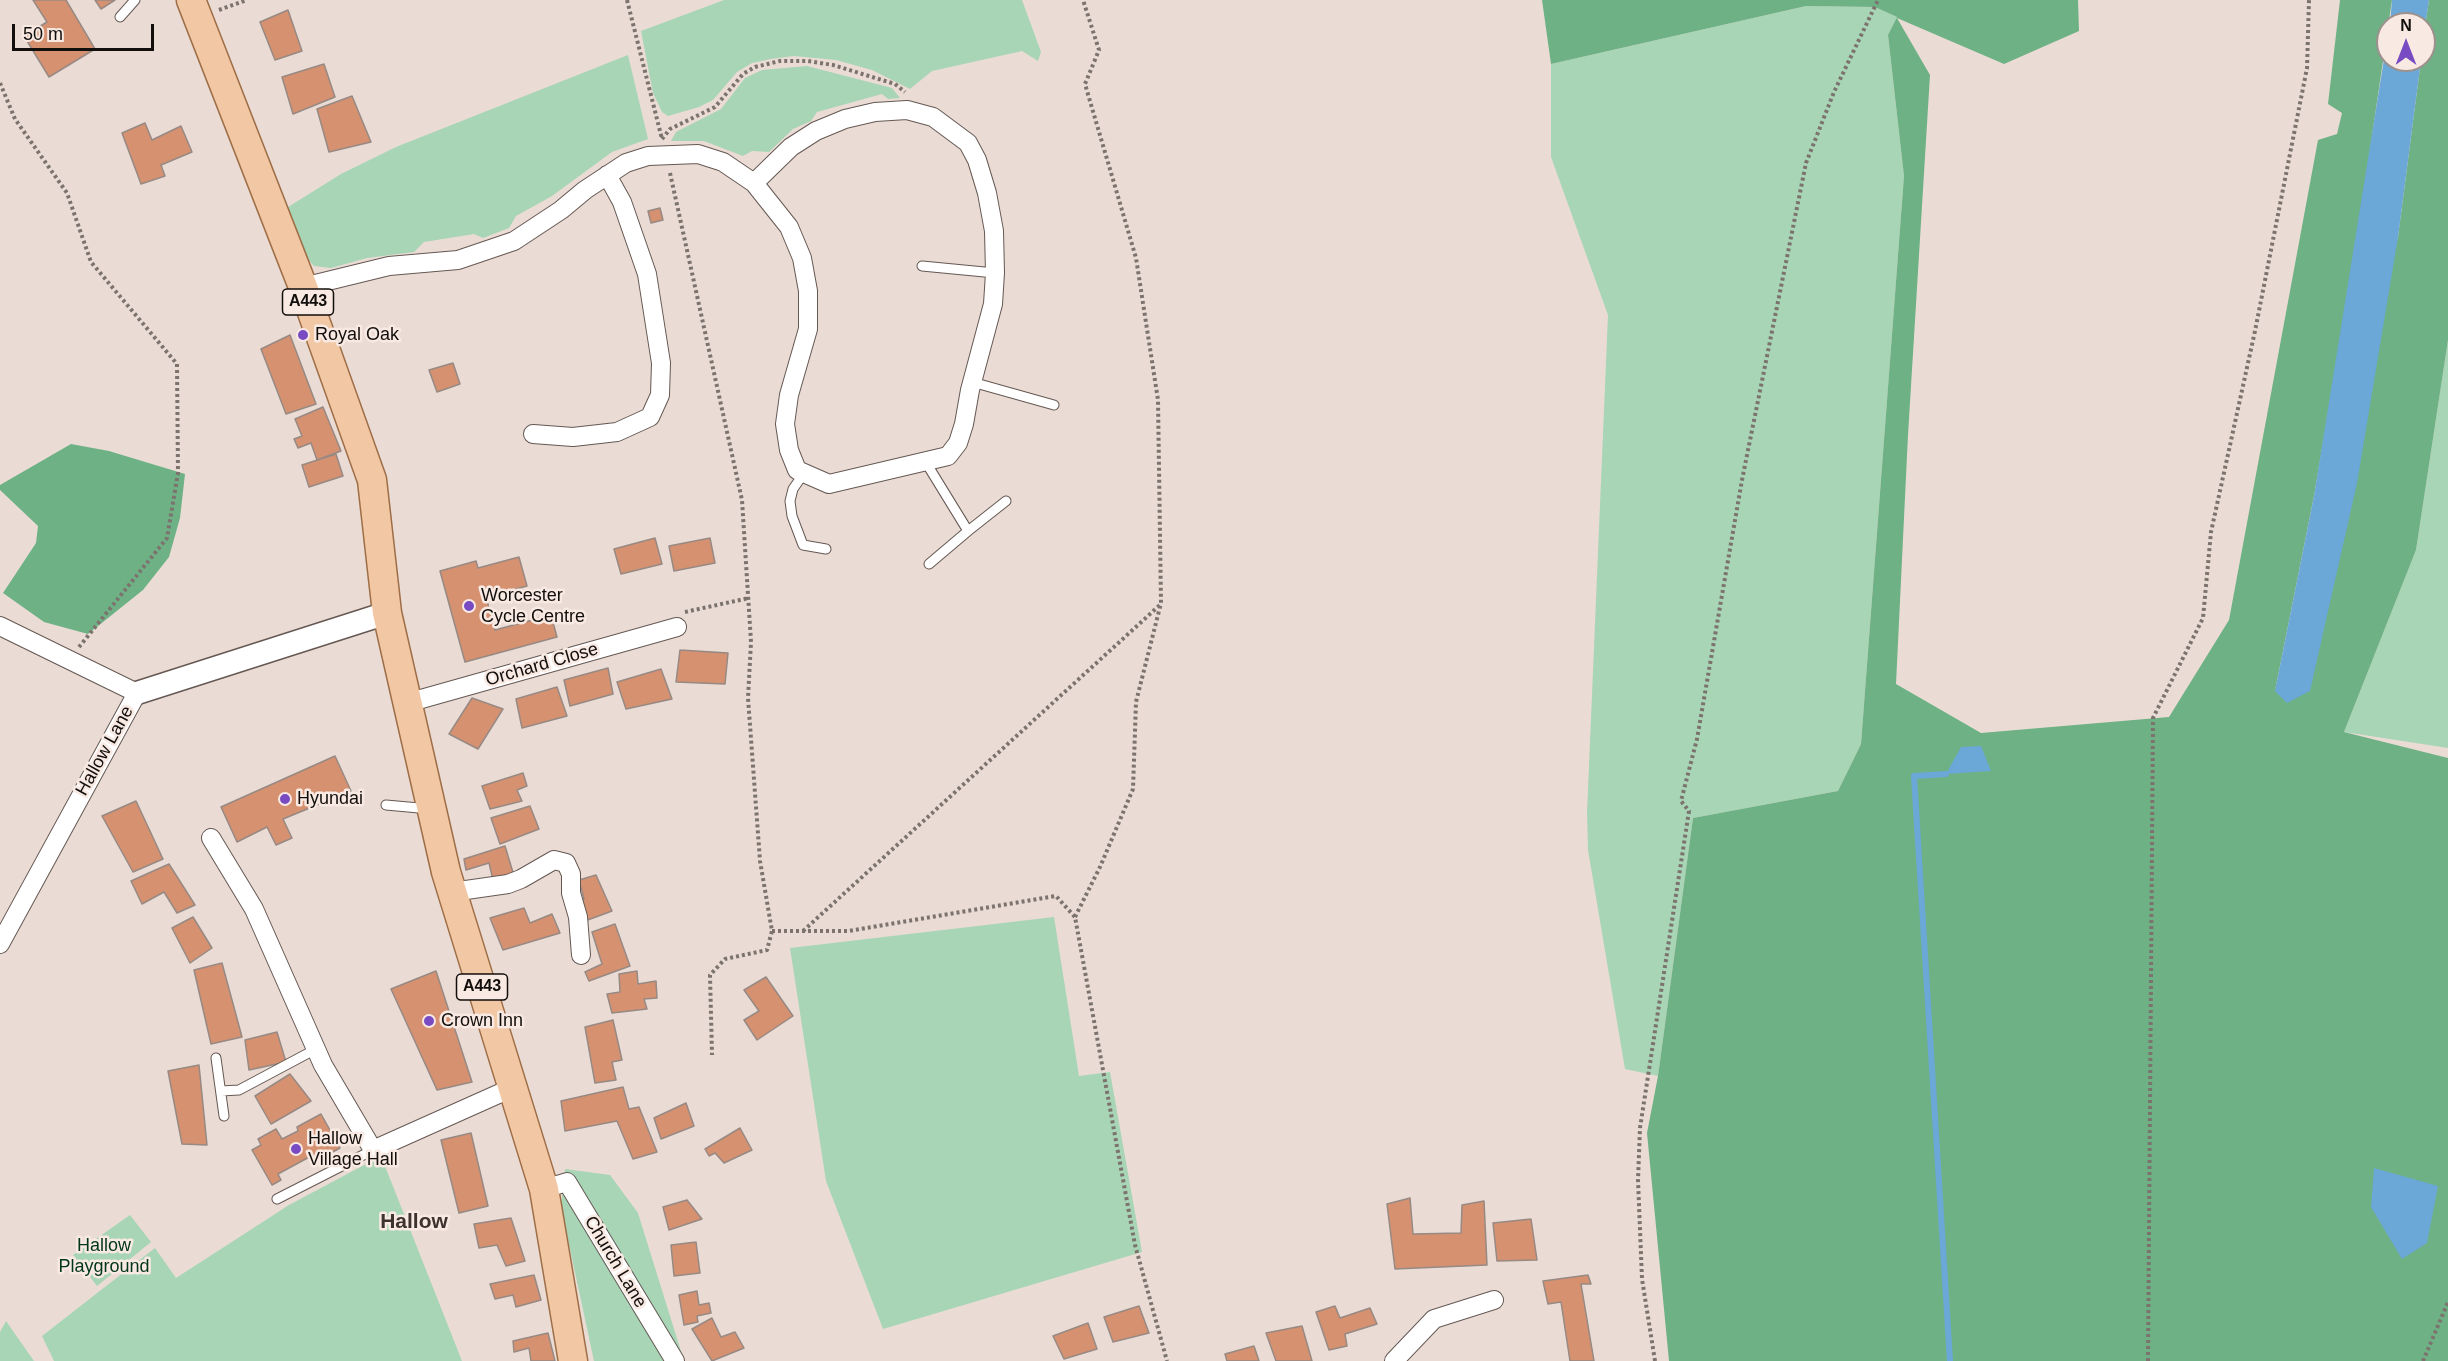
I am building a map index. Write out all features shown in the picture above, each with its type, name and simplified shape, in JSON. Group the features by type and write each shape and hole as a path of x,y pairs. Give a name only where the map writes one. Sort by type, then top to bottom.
{"main road":[{"name":"A443","path":"195,9 303,288 372,480 387,613 430,805 452,892 544,1189 573,1361"}],"street":[{"path":"303,288 389,266 458,260 514,241 608,175 664,147 698,154 723,162 754,183 789,227 802,258 808,291 808,328 789,395 785,424 789,450 797,470 829,484 948,456 958,443 964,424 972,382 993,304 995,273 994,231 987,193 968,143 933,117 912,112 875,112 845,119 816,131 791,147 754,183"},
{"path":"533,434 573,437 617,432 650,417 660,395 661,363 647,274 622,202 608,175"},
{"name":"Hallow Lane","path":"0,944 137,693 387,613"},
{"path":"0,626 137,693"},
{"name":"Orchard Close","path":"407,703 677,627"},
{"path":"211,838 254,909 316,1048 373,1150 514,1087"},
{"path":"452,892 508,884 554,860 566,863 571,874 571,893 578,918 581,955"},
{"name":"Church Lane","path":"544,1189 567,1182 675,1361"},
{"path":"1394,1361 1434,1319 1494,1300"}],"lane":[{"path":"120,17 135,0"},
{"path":"922,266 995,273"},
{"path":"972,382 1054,405"},
{"path":"925,461 968,531"},
{"path":"804,473 793,489 790,501 792,516 803,545 826,549"},
{"path":"929,564 1006,501"},
{"path":"386,805 419,808 430,805"},
{"path":"221,1091 239,1089 316,1048"},
{"path":"216,1058 224,1116"},
{"path":"277,1199 373,1150"}],"path":[{"path":"195,9 247,0"},
{"path":"627,0 664,147 742,500 749,598 749,709 760,861 772,931 767,950 725,959 710,975 712,1055"},
{"path":"1075,917 1100,867 1133,789 1136,702 1161,603 1158,400 1136,258 1085,84 1099,50 1083,0"},
{"path":"1655,1361 1642,1279 1638,1179 1640,1128 1689,811 1682,801 1697,739 1742,480 1806,163 1834,92 1878,0"},
{"path":"2148,1361 2153,718 2203,618 2211,532 2255,331 2307,68 2309,0"},
{"path":"664,147 670,129 716,108 743,74 755,67 780,61 808,61 833,65 895,84 905,91 912,112"},
{"path":"0,83 15,119 67,193 92,262 177,364 178,472 167,538 88,634 70,660"},
{"path":"677,627 681,614 722,602 749,598"},
{"path":"802,931 1161,603"},
{"path":"772,931 848,932 1056,896 1075,917 1135,1245 1167,1361"},
{"path":"2423,1361 2448,1302"}],"green space":[{"path":"724,0 1022,0 1041,52 1038,61 1022,51 932,71 910,89 872,70 836,60 794,56 771,59 752,63 737,72 713,100 699,107 668,116 662,112 653,93 641,31"},
{"path":"1542,0 2078,0 2079,31 2004,64 1897,18 1930,75 1908,435 1896,684 1981,733 2169,717 2229,620 2318,140 2337,134 2342,113 2328,104 2340,0 2392,0 2390,12 2376,12 2376,72 2381,72 2355,251 2314,496 2275,691 2398,237 2419,72 2436,72 2436,12 2427,12 2429,0 2448,0 2448,340 2416,550 2344,732 2448,758 2448,1361 1669,1361 1647,1133 1658,1076 1693,818 1838,791 1861,744 1904,176 1888,35 1897,17 1875,7 1806,6 1551,64"},
{"path":"1806,6 1875,7 1897,17 1888,35 1904,176 1861,744 1838,791 1693,818 1658,1076 1625,1069 1588,850 1587,813 1608,315 1551,157 1551,64"},
{"path":"628,55 648,139 612,152 552,196 516,216 509,228 483,238 474,234 424,242 414,252 367,258 331,268 314,266 307,258 288,207 341,174 396,147"},
{"path":"807,66 892,88 900,98 888,99 882,94 817,112 811,121 793,129 769,152 752,151 743,156 704,141 671,141 676,132 721,109 745,78 762,70"},
{"path":"2448,340 2448,748 2344,732 2416,550"},
{"path":"71,444 109,451 185,474 180,518 169,557 143,590 88,634 44,622 3,593 36,543 38,526 0,490 0,485"},
{"path":"1054,917 1079,1076 1110,1072 1142,1252 883,1329 826,1181 790,948"},
{"path":"381,1156 462,1361 54,1361 42,1336 155,1248 176,1278 289,1205"},
{"path":"565,1169 610,1175 638,1213 684,1361 594,1361 561,1207"},
{"name":"Hallow Playground","path":"130,1215 151,1242 97,1286 73,1255"},
{"path":"6,1321 34,1361 0,1361 0,1332"}],"water":[{"path":"2392,0 2429,0 2427,12 2391,12"},
{"path":"2382,72 2419,72 2398,237 2357,483 2310,691 2287,703 2275,691 2314,496"},
{"path":"1981,746 1991,771 1946,774 1961,747"},
{"path":"2374,1168 2438,1186 2427,1243 2402,1259 2371,1207"}],"building":[{"path":"33,0 66,0 95,49 49,77 24,36 47,22"},
{"path":"95,0 115,0 101,9"},
{"path":"288,10 302,51 275,60 260,22"},
{"path":"324,64 335,97 293,114 282,77"},
{"path":"352,96 371,142 329,152 317,109"},
{"path":"145,123 152,140 181,126 192,152 161,165 165,176 141,184 122,133"},
{"path":"660,208 663,220 651,223 648,211"},
{"path":"290,335 316,404 286,414 261,349"},
{"path":"453,363 460,384 437,392 429,370"},
{"path":"323,407 341,451 317,460 311,443 298,448 294,439 302,436 295,419"},
{"path":"336,454 343,476 309,487 302,465"},
{"path":"655,538 662,564 621,574 614,549"},
{"path":"710,538 715,563 674,571 669,546"},
{"name":"Worcester Cycle Centre","path":"519,557 527,586 486,597 495,630 551,615 557,637 465,662 440,571 476,561 478,568"},
{"path":"680,650 728,653 725,684 676,682"},
{"path":"608,668 613,694 570,706 564,680"},
{"path":"661,669 672,699 626,709 617,682"},
{"path":"557,687 567,716 522,728 516,699"},
{"path":"472,698 503,709 478,749 449,734"},
{"name":"Hyundai","path":"335,756 351,791 283,819 292,838 276,845 267,827 237,842 221,807"},
{"path":"523,773 527,786 517,790 522,801 490,809 482,786"},
{"path":"136,801 163,859 133,872 102,816"},
{"path":"530,806 539,829 500,844 491,818"},
{"path":"505,846 515,879 494,884 489,863 466,870 464,859"},
{"path":"169,864 195,905 177,913 164,892 142,904 131,881"},
{"path":"596,875 612,911 585,921 576,901 584,899 579,880"},
{"path":"524,908 530,923 552,914 560,933 503,950 490,918"},
{"path":"193,917 212,948 190,963 172,928"},
{"path":"615,924 630,966 589,981 585,972 602,964 592,932"},
{"path":"222,963 242,1037 211,1044 194,970"},
{"name":"Crown Inn","path":"436,971 472,1082 437,1090 391,989"},
{"path":"637,971 638,984 656,981 657,998 644,999 647,1009 612,1013 607,994 620,992 619,974"},
{"path":"766,977 793,1016 757,1040 744,1020 759,1011 744,990"},
{"path":"613,1020 622,1060 612,1062 616,1080 595,1083 585,1027"},
{"path":"277,1032 286,1062 249,1070 245,1040"},
{"path":"199,1065 207,1145 182,1144 168,1071"},
{"path":"290,1074 311,1101 271,1124 255,1096"},
{"path":"623,1087 629,1109 639,1107 657,1152 633,1159 617,1121 565,1131 561,1101"},
{"path":"686,1103 694,1126 661,1139 654,1118"},
{"name":"Hallow Village Hall","path":"321,1114 340,1148 316,1161 313,1155 278,1174 281,1180 272,1185 252,1150 261,1145 258,1139 276,1129 282,1139 298,1131 297,1127"},
{"path":"740,1128 752,1150 724,1163 715,1153 709,1156 705,1149"},
{"path":"471,1133 488,1206 459,1213 441,1140"},
{"path":"1410,1198 1413,1234 1461,1233 1462,1205 1484,1201 1487,1265 1395,1269 1387,1204"},
{"path":"687,1200 702,1219 669,1230 663,1207"},
{"path":"511,1218 525,1261 506,1266 497,1245 479,1248 474,1224"},
{"path":"1531,1219 1537,1260 1497,1261 1493,1223"},
{"path":"696,1242 700,1273 674,1276 671,1245"},
{"path":"534,1275 541,1300 516,1307 513,1295 495,1299 490,1284"},
{"path":"1588,1275 1591,1284 1581,1284 1594,1361 1570,1361 1561,1302 1548,1304 1543,1281"},
{"path":"697,1291 699,1305 709,1303 711,1313 697,1316 698,1322 684,1325 679,1295"},
{"path":"1139,1306 1149,1333 1113,1342 1104,1317"},
{"path":"1335,1306 1340,1318 1370,1308 1377,1324 1345,1334 1347,1346 1329,1350 1316,1312"},
{"path":"712,1318 721,1337 735,1332 744,1348 712,1361 692,1329"},
{"path":"1088,1323 1097,1349 1064,1359 1053,1336"},
{"path":"1302,1326 1312,1361 1276,1361 1266,1333"},
{"path":"548,1333 555,1361 531,1361 529,1348 514,1352 513,1341"},
{"path":"1254,1346 1259,1361 1227,1361 1225,1354"}],"waterway":[{"path":"1946,774 1914,776 1950,1361"}],"place":[{"name":"Royal Oak","path":"303,335"},
{"name":"Worcester Cycle Centre","path":"469,606"},
{"name":"Hyundai","path":"285,799"},
{"name":"Crown Inn","path":"429,1021"},
{"name":"Hallow Village Hall","path":"296,1149"}],"district":[{"name":"Hallow","path":"414,1222"}]}
